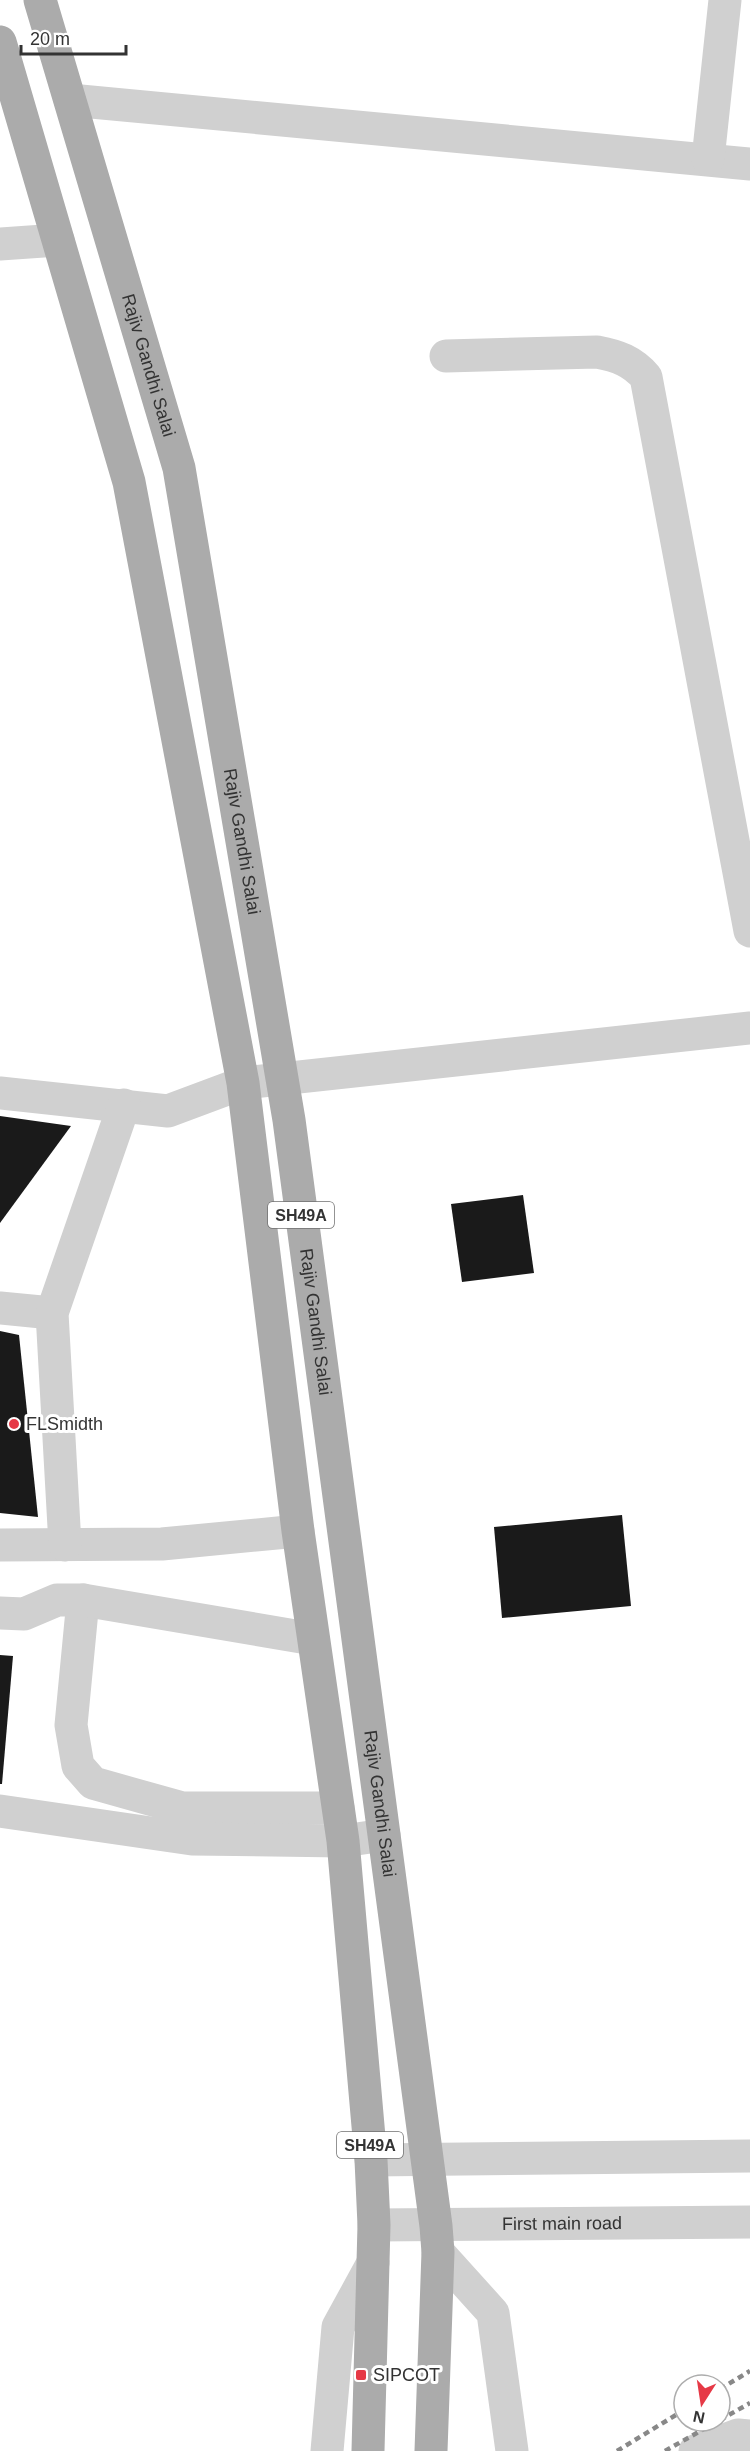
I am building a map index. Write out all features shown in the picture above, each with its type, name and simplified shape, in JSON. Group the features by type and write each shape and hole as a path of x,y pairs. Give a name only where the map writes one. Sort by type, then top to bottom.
{"main road":[{"name":"Rajiv Gandhi Salai","path":"40,0 179,468 282,1079 437,2239 431,2451"},
{"name":"SH49A","path":"0,42 10,110 58,240 129,482 243,1083 298,1531 343,1841 371,2160 374,2225 368,2451"}],"street":[{"path":"708,159 725,0"},
{"path":"70,100 750,164"},
{"path":"0,244 58,240"},
{"path":"446,356 597,352 620,357 636,366 646,377 750,931"},
{"path":"0,1093 168,1111 243,1083 750,1028"},
{"path":"65,1545 52,1313 124,1105"},
{"path":"0,1308 52,1313"},
{"path":"0,1545 162,1544 298,1531"},
{"path":"0,1613 24,1614 57,1600 83,1600 313,1639"},
{"path":"83,1600 71,1725 78,1766 93,1783 182,1808 338,1808"},
{"path":"0,1811 192,1839 343,1841 384,1835"},
{"path":"371,2160 750,2156"},
{"name":"First main road","path":"374,2225 437,2239 750,2222"},
{"path":"437,2239 493,2313 512,2451"},
{"path":"327,2451 338,2327 373,2262"},
{"path":"695,2451 738,2435 750,2436"}],"building":[{"path":"0,1116 71,1126 0,1223"},
{"path":"523,1195 534,1273 462,1282 451,1204"},
{"name":"FLSmidth","path":"0,1331 19,1335 38,1517 0,1513"},
{"path":"622,1515 631,1606 502,1618 494,1527"},
{"path":"0,1655 13,1656 2,1784 0,1784"}],"railway":[{"path":"732,2382 750,2371"},
{"path":"732,2413 750,2403"},
{"path":"617,2451 672,2417"},
{"path":"665,2451 697,2433"}],"place":[{"name":"FLSmidth","path":"14,1424"},
{"name":"SIPCOT","path":"361,2375"}]}
